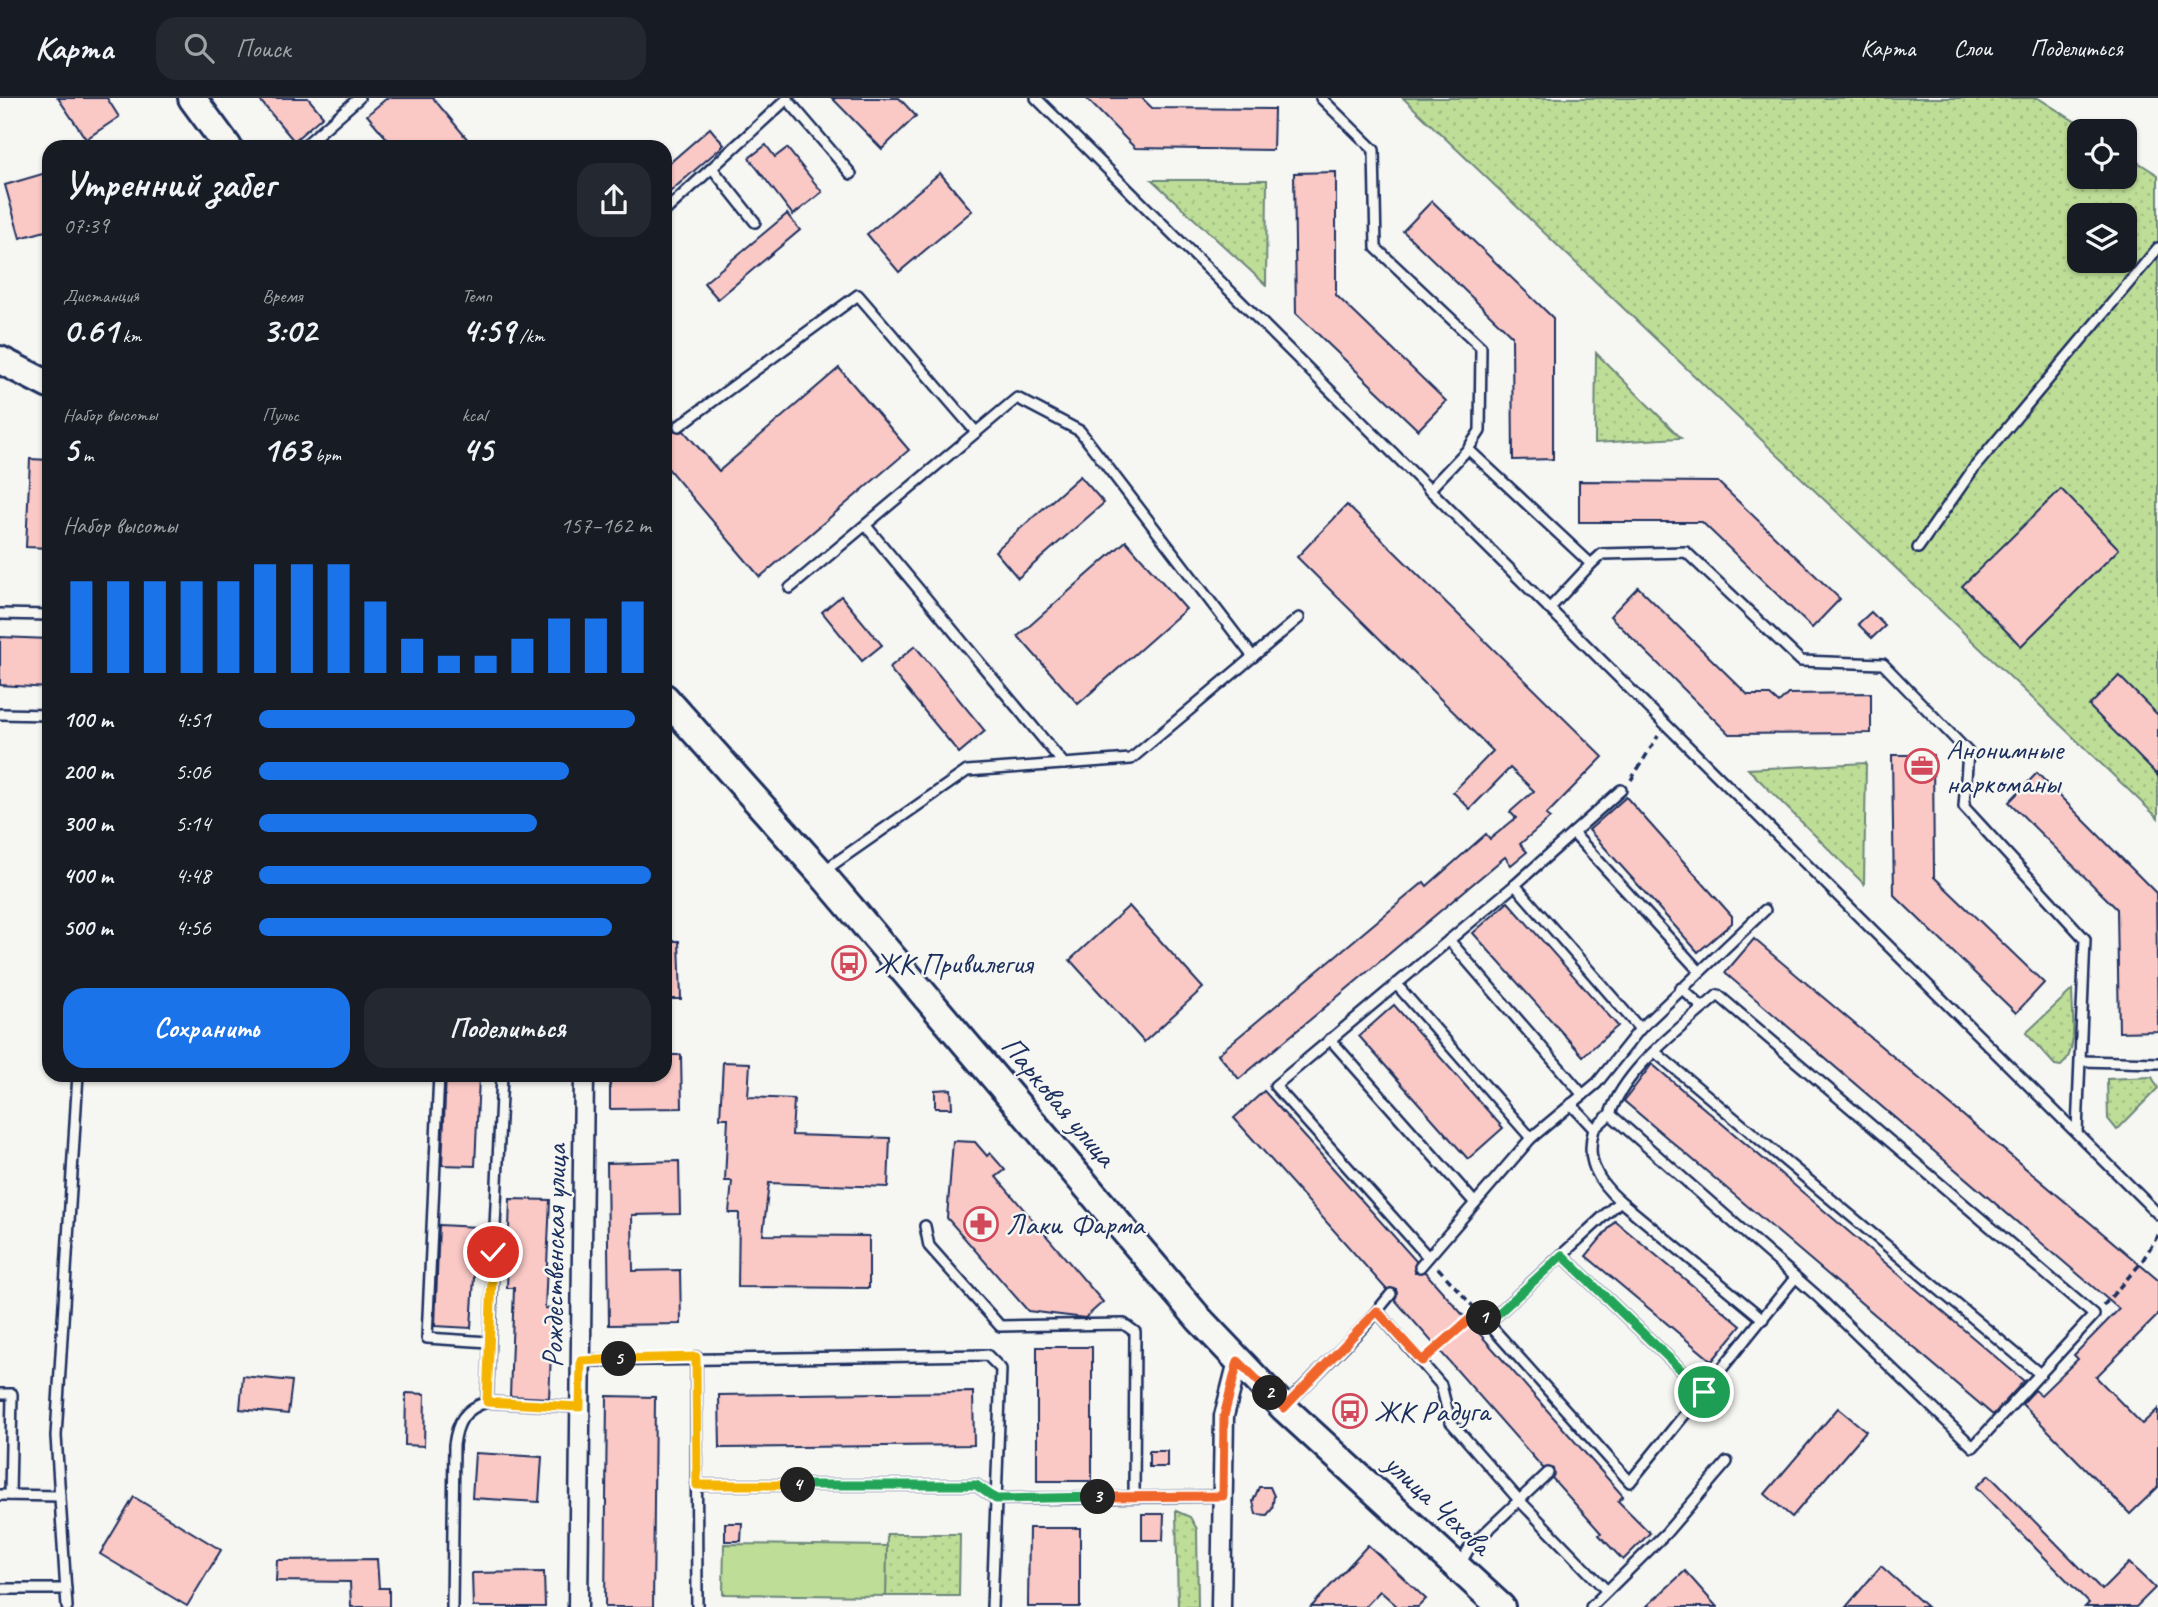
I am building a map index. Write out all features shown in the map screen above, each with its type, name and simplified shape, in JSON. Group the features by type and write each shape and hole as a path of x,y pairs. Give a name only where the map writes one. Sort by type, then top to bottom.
{"main road":[{"path":"192,98 223,140"},
{"path":"0,360 42,381"},
{"name":"Парковая улица","path":"672,706 821,873 1238,1361"},
{"name":"улица Чехова","path":"1238,1361 1284,1408 1502,1607"}],"street":[{"name":"Рождественская улица","path":"578,1607 584,1082"},
{"path":"1221,1607 1224,1416 1238,1361"}],"lane":[{"path":"311,140 359,98"},
{"path":"1036,98 2158,1214"},
{"path":"1321,98 1374,150 1376,248 1481,347 1480,431 1468,449 1429,490"},
{"path":"672,204 787,99 851,174"},
{"path":"712,167 755,222"},
{"path":"1918,548 1974,468 2158,248"},
{"path":"679,425 858,295 976,432"},
{"path":"790,588 1017,398 1080,431 1253,657"},
{"path":"1468,449 1591,564"},
{"path":"866,526 1064,764"},
{"path":"1549,609 1602,554 1686,552 1801,661 1883,664 1968,752 1964,807 2085,939 2077,1132"},
{"path":"0,614 42,615"},
{"path":"821,873 967,771 1131,759 1299,618"},
{"path":"0,714 42,715"},
{"path":"1428,1257 1276,1086 1515,885 1621,790"},
{"path":"1573,832 1699,971"},
{"path":"1515,885 1640,1029"},
{"path":"1420,1267 1531,1138 1597,1083 1640,1029 1765,909"},
{"path":"1449,940 1583,1095"},
{"path":"1396,984 1531,1138"},
{"path":"1681,988 1703,1007"},
{"path":"1610,1114 1795,1278 1973,1447 2094,1315 1718,995 1655,1052 1616,1098 1610,1114 1594,1129 1590,1144 1599,1179 1620,1201 1763,1319"},
{"path":"1330,1039 1475,1203"},
{"path":"1655,1052 2040,1374"},
{"path":"2081,1062 2158,1063"},
{"path":"67,1607 56,1436 78,1082"},
{"path":"439,1082 427,1338 489,1342"},
{"path":"487,1402 502,1082"},
{"path":"1571,1104 1594,1129"},
{"path":"1620,1201 1488,1323 1630,1482 1795,1278"},
{"path":"925,1226 929,1246 1000,1326 1124,1324 1135,1332 1134,1496"},
{"path":"1562,1255 1704,1392"},
{"path":"1284,1408 1391,1294"},
{"path":"1377,1311 1441,1385 1450,1421 1520,1500 1607,1591"},
{"path":"581,1361 696,1357 987,1355 1001,1368 992,1607"},
{"path":"696,1357 697,1607"},
{"path":"0,1394 12,1394 5,1495 60,1496"},
{"path":"452,1607 457,1427 473,1407 487,1402 580,1407"},
{"path":"1577,1445 1587,1436"},
{"path":"1591,1607 1666,1533 1727,1462"},
{"path":"1459,1568 1470,1547 1548,1473"},
{"path":"697,1485 976,1485 996,1499 1223,1496"},
{"path":"0,1590 66,1589"}],"path":[{"path":"1621,790 1637,774 1657,737"},
{"path":"2094,1315 2141,1264 2158,1235"},
{"path":"1428,1257 1488,1323"},
{"path":"1422,1361 1478,1312"}],"green space":[{"path":"1403,98 2038,98 2071,119 2067,119 2067,189 2137,189 2137,162 2158,175 2158,818"},
{"path":"1152,180 1267,180 1266,285"},
{"path":"1596,353 1681,438 1595,443"},
{"path":"1866,763 1864,884 1748,769"},
{"path":"2072,990 2073,1031 2070,1051 2061,1066 2055,1065 2026,1033"},
{"path":"2152,1077 2158,1088 2117,1130 2108,1119 2107,1079"},
{"path":"1176,1511 1190,1517 1197,1529 1198,1607 1178,1607"},
{"path":"887,1534 960,1534 959,1596 886,1596"},
{"path":"724,1544 887,1546 886,1596 723,1594"}],"building":[{"path":"58,98 107,98 119,117 86,139"},
{"path":"258,98 308,98 323,116 293,140"},
{"path":"387,98 433,98 468,140 388,140 367,115"},
{"path":"832,98 899,98 916,116 882,149"},
{"path":"1086,98 1142,98 1152,108 1274,109 1273,150 1135,148"},
{"path":"710,128 724,145 672,190 672,161"},
{"path":"766,145 775,157 787,148 822,192 793,215 749,158"},
{"path":"1336,172 1336,295 1446,401 1418,430 1296,313 1294,173"},
{"path":"940,173 972,211 899,272 867,234"},
{"path":"42,174 42,232 20,238 5,185"},
{"path":"1432,201 1553,318 1553,459 1513,460 1512,336 1403,231"},
{"path":"787,214 800,230 718,299 704,283"},
{"path":"839,368 909,450 760,577 672,473 672,417 675,420 674,431 684,431 719,471"},
{"path":"30,459 42,460 42,548 26,547"},
{"path":"1080,476 1104,503 1018,578 995,551"},
{"path":"1579,481 1718,482 1840,599 1812,628 1702,522 1579,522"},
{"path":"2061,489 2119,549 2021,646 1962,586"},
{"path":"1347,505 1603,757 1546,815 1550,818 1520,844 1527,852 1511,865 1505,857 1239,1079 1218,1054 1424,882 1427,886 1486,834 1490,839 1516,818 1510,812 1534,791 1510,768 1470,809 1453,792 1493,751 1297,557"},
{"path":"1126,541 1186,609 1078,704 1018,636"},
{"path":"1638,587 1748,695 1770,695 1779,703 1788,694 1871,693 1871,733 1729,734 1610,616"},
{"path":"841,596 882,645 862,661 822,612"},
{"path":"1871,612 1885,626 1872,638 1858,624"},
{"path":"0,637 42,639 42,688 0,685"},
{"path":"915,646 985,731 959,753 889,668"},
{"path":"2119,676 2158,715 2158,776 2089,706"},
{"path":"1892,755 1933,755 1934,877 2044,983 2016,1013 1894,895"},
{"path":"2037,773 2156,893 2158,1031 2119,1032 2117,909 2009,802"},
{"path":"1626,797 1732,916 1732,923 1698,952 1589,830"},
{"path":"1508,902 1618,1026 1583,1056 1473,933"},
{"path":"1129,906 1203,988 1144,1042 1070,960"},
{"path":"1754,939 2158,1280 2158,1315 2096,1377 2142,1424 2158,1409 2158,1487 2130,1514 2022,1404 2035,1390 2041,1395 2078,1359 2074,1355 2119,1309 1725,973"},
{"path":"672,941 679,941 681,999 672,999"},
{"path":"1394,1005 1503,1128 1468,1159 1359,1036"},
{"path":"672,1055 681,1055 682,1108 610,1109 610,1082 672,1082"},
{"path":"723,1062 750,1063 748,1097 794,1099 792,1135 890,1138 888,1187 769,1183 763,1235 869,1236 869,1288 738,1287 739,1213 729,1213 732,1181 725,1181 728,1118 720,1118"},
{"path":"1652,1064 2024,1381 1993,1415 1624,1101"},
{"path":"446,1082 479,1082 475,1166 442,1165"},
{"path":"951,1089 952,1108 935,1108 935,1090"},
{"path":"1264,1091 1416,1261 1415,1272 1425,1272 1623,1496 1618,1501 1650,1533 1623,1560 1552,1478 1553,1469 1543,1468 1395,1300 1396,1289 1386,1289 1234,1118"},
{"path":"953,1141 975,1142 987,1156 990,1153 1005,1170 996,1177 1103,1302 1085,1318 1028,1311 947,1218"},
{"path":"679,1161 680,1214 632,1215 633,1271 680,1270 681,1324 609,1325 607,1163"},
{"path":"510,1199 550,1200 545,1308 553,1309 549,1398 510,1396 514,1288 507,1288"},
{"path":"1615,1221 1741,1326 1712,1361 1586,1256"},
{"path":"439,1225 477,1227 471,1328 435,1326"},
{"path":"1037,1347 1092,1347 1092,1481 1037,1481"},
{"path":"243,1376 292,1381 288,1414 240,1409"},
{"path":"973,1392 974,1445 720,1448 719,1395"},
{"path":"406,1393 425,1394 424,1446 405,1445"},
{"path":"607,1396 655,1397 653,1607 605,1607"},
{"path":"1838,1408 1866,1431 1792,1517 1765,1494"},
{"path":"1149,1451 1167,1451 1167,1467 1149,1467"},
{"path":"475,1453 542,1457 539,1502 472,1498"},
{"path":"1989,1475 2102,1590 2129,1563 2155,1588 2136,1607 2085,1607 2089,1603 1976,1487"},
{"path":"1259,1487 1270,1487 1274,1496 1272,1509 1267,1515 1256,1514 1253,1501"},
{"path":"134,1497 221,1550 187,1606 100,1554"},
{"path":"1142,1514 1164,1514 1163,1540 1142,1540"},
{"path":"725,1523 742,1523 741,1541 725,1541"},
{"path":"1029,1528 1080,1528 1080,1607 1028,1607"},
{"path":"1368,1545 1426,1599 1418,1607 1398,1607 1380,1591 1365,1607 1311,1607"},
{"path":"377,1559 379,1588 389,1588 389,1607 351,1607 350,1582 276,1581 277,1560"},
{"path":"1881,1566 1927,1607 1846,1607"},
{"path":"1685,1571 1717,1607 1646,1607"},
{"path":"544,1572 545,1607 473,1607 472,1573"}],"place":[{"name":"Анонимные наркоманы","path":"1922,766"},
{"name":"ЖК Привилегия","path":"849,963"},
{"name":"Лаки Фарма","path":"981,1224"},
{"name":"ЖК Радуга","path":"1350,1411"}],"route":[{"path":"493,1252 487,1402 580,1407 581,1361 696,1357 697,1485 976,1485 996,1499 1223,1496 1224,1416 1238,1361 1284,1408 1377,1311 1422,1361 1478,1312 1488,1323 1562,1255 1704,1392"}]}
